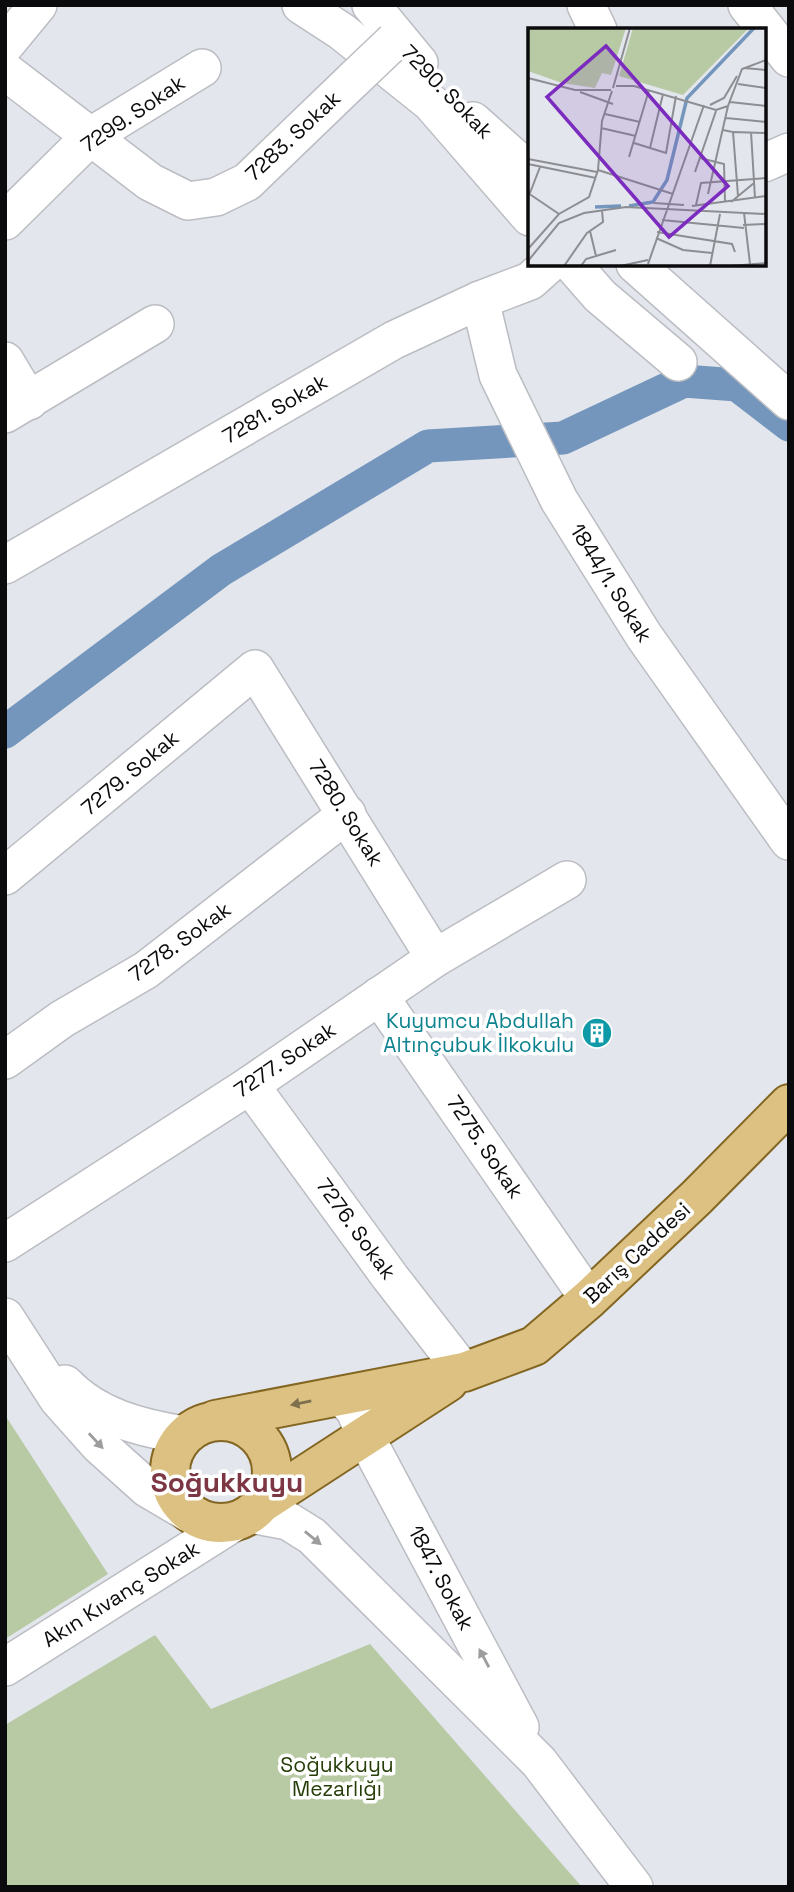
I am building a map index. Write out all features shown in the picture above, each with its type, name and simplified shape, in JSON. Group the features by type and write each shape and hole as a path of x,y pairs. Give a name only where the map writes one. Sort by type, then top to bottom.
{"main road":[{"name":"Barış Caddesi","path":"464,1372 534,1346 589,1299 789,1104"},
{"path":"464,1372 250,1513 220,1524 204,1521 190,1513 178,1501 170,1485 169,1467 174,1450 200,1428 341,1395 464,1372"},
{"path":"200,1428 233,1422 249,1429 262,1441 270,1456 270,1488 250,1513"}],"street":[{"path":"5,45 38,5"},
{"path":"301,5 341,31 431,103 528,215"},
{"name":"7290. Sokak","path":"371,5 395,40 477,126 528,170"},
{"path":"586,5 597,28"},
{"path":"747,5 765,28"},
{"path":"766,29 789,58"},
{"name":"7283. Sokak","path":"5,71 149,182 188,201 216,197 247,182 395,40"},
{"name":"7299. Sokak","path":"5,221 91,136 202,68"},
{"path":"766,162 789,152"},
{"path":"637,266 789,401"},
{"path":"554,267 600,296 678,362"},
{"name":"7281. Sokak","path":"5,565 394,340 530,281 554,267"},
{"name":"1844/1. Sokak","path":"481,300 498,375 559,500 644,636 789,841"},
{"path":"5,360 17,407 155,324"},
{"name":"7280. Sokak","path":"255,669 435,958"},
{"name":"7279. Sokak","path":"5,876 255,669"},
{"name":"7278. Sokak","path":"5,1060 62,1019 146,970 347,814"},
{"name":"7277. Sokak","path":"5,1243 250,1085 435,958 567,880"},
{"name":"7275. Sokak","path":"379,996 589,1299"},
{"name":"7276. Sokak","path":"250,1085 390,1277 464,1372"},
{"path":"9,1322 71,1391 107,1415 152,1430 200,1428"},
{"path":"9,1322 58,1399 99,1445 147,1488 190,1513"},
{"name":"1847. Sokak","path":"341,1395 355,1410 365,1436 539,1762"},
{"name":"1847. Sokak","path":"250,1513 288,1521 312,1536 539,1762 634,1887"},
{"name":"Akın Kıvanç Sokak","path":"5,1667 250,1513"}],"green space":[{"path":"5,1415 108,1574 5,1639"},
{"name":"Soğukkuyu Mezarlığı","path":"155,1635 211,1709 370,1644 582,1887 5,1887 5,1725"}],"waterway":[{"path":"5,732 221,570 428,446 563,438 684,381 737,385 789,425"}],"place":[{"name":"Kuyumcu Abdullah Altınçubuk İlkokulu","path":"597,1033"}],"district":[{"name":"Soğukkuyu","path":"227,1482"}]}
